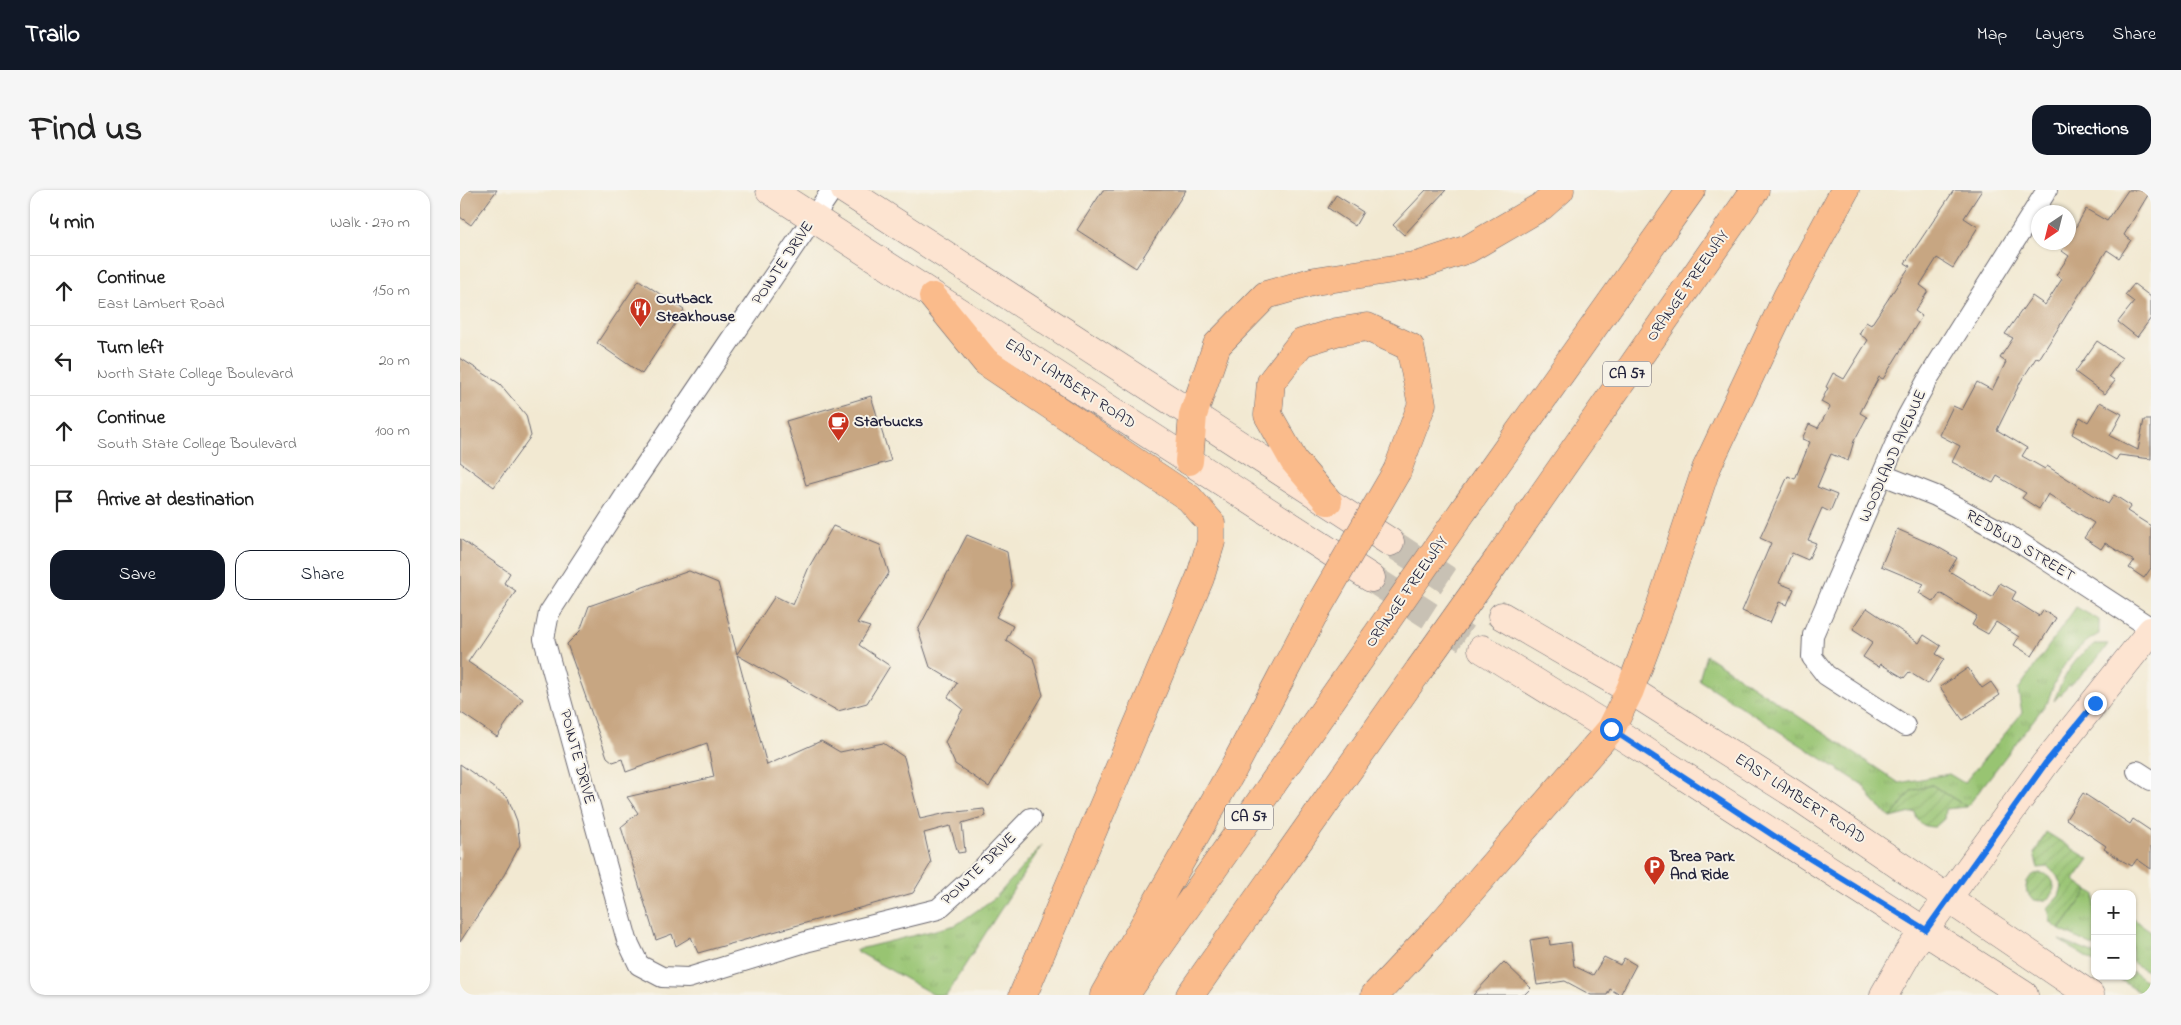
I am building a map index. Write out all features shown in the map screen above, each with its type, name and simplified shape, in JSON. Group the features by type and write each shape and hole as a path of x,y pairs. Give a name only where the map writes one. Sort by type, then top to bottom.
{"highway":[{"path":"1189,461 1193,415 1218,345 1266,295 1315,281 1420,265 1468,249 1542,206 1560,190"},
{"name":"ORANGE FREEWAY","path":"1125,995 1465,508 1691,190"},
{"name":"ORANGE FREEWAY","path":"1190,995 1498,559 1755,190"},
{"path":"1375,995 1439,927 1611,729 1630,690 1706,469 1787,297 1846,190"},
{"path":"934,297 986,362 1189,498 1211,523 1211,542 1200,578 1023,995"},
{"path":"1104,995 1233,769 1317,609 1397,471 1422,404 1410,347 1367,327 1336,332 1301,343 1271,382 1268,415 1294,461 1328,501"}],"main road":[{"name":"EAST LAMBERT ROAD","path":"770,190 813,220 1371,578"},
{"path":"845,190 1390,542"},
{"name":"EAST LAMBERT ROAD","path":"1502,616 1630,690 1794,794 2090,995"},
{"path":"1884,995 1908,953 2045,764 2151,630"},
{"path":"1482,649 1611,729 1791,847 1926,930 2024,995"}],"street":[{"name":"POINTE DRIVE","path":"832,190 632,485 549,613 544,639 627,940 639,965 662,977 688,978 809,941 938,909 978,873 1031,818"},
{"name":"WOODLAND AVENUE","path":"1905,726 1826,675 1812,657 1813,634 1884,475 1907,417 1929,377 2047,190"},
{"name":"REDBUD STREET","path":"1884,475 1936,496 2008,535 2151,630"}],"green space":[{"path":"2076,607 2099,620 2099,634 2080,647 2066,662 2056,680 2048,701 1967,807 1932,785 1911,791 1891,818 1874,802 1863,785 1699,680 1706,655 1899,783 1949,774 1964,783 2022,713 2018,690"},
{"path":"2096,644 2108,644 2096,660 2054,701 2061,684 2075,661"},
{"path":"1932,785 1967,807 1945,809 1944,819 1935,827 1921,824 1915,812 1891,818 1911,791"},
{"path":"2046,832 2089,859 2074,880 2088,890 2060,930 2051,923 2048,908 2059,896 2062,887 2057,876 2048,867 2038,868 2034,854"},
{"path":"1042,845 946,995 934,995 855,950 956,925 996,897"},
{"path":"2040,873 2050,877 2054,887 2050,897 2040,901 2030,897 2026,887 2030,877"},
{"path":"2088,890 2091,892 2091,945 2060,930"},
{"path":"2136,921 2151,931 2151,974 2136,965"},
{"path":"2059,940 2091,952 2091,960"},
{"path":"2136,974 2151,984 2151,995 2143,995 2121,980 2136,980"}],"building":[{"path":"460,190 497,190 471,225 460,217"},
{"path":"1103,190 1186,190 1136,268 1077,230"},
{"path":"1426,190 1446,190 1404,235 1393,225"},
{"path":"1954,190 1982,190 1964,218 1978,227 1953,268 1937,258 1920,285 1928,291 1915,311 1922,316 1883,379 1879,377 1860,413 1867,417 1854,441 1848,461 1831,454 1817,487 1837,495 1830,512 1822,508 1808,540 1816,543 1808,560 1792,553 1779,583 1794,589 1787,605 1779,602 1770,623 1742,611 1771,543 1760,538 1788,476 1795,479 1810,442 1802,439 1809,424 1818,428 1830,407 1821,402 1833,373 1844,379 1868,340 1859,334 1866,322 1871,325 1910,266 1905,263"},
{"path":"2128,190 2151,190 2124,235 2131,240 2119,258 2107,250 2039,359 2036,358 2021,381 1997,430 2027,448 2022,456 2045,469 2047,466 2108,504 2114,495 2131,506 2127,511 2151,526 2151,568 2144,578 2129,568 2134,561 2105,543 2101,549 2084,538 2094,523 2048,494 2039,509 2022,498 2026,493 1997,476 1993,483 1952,462 1960,446 1939,435 1953,406 1962,410 1977,382 1992,390 2006,362 2000,358 2013,338 2005,334 2032,296 2045,305 2062,279 2056,275 2069,256 2062,251 2076,250 2076,226 2086,209 2107,221"},
{"path":"1336,195 1363,212 1355,226 1328,208"},
{"name":"Outback Steakhouse","path":"639,280 684,310 642,374 597,343"},
{"path":"2134,284 2151,297 2151,318 2137,337 2118,322 2134,302 2125,295"},
{"path":"2097,341 2122,358 2109,376 2115,381 2105,394 2075,372"},
{"path":"460,358 500,384 526,415 531,436 494,487 460,462"},
{"name":"Starbucks","path":"871,396 891,461 806,485 786,421"},
{"path":"2100,402 2122,414 2110,436 2138,450 2144,420 2151,420 2151,459 2119,455 2116,460 2072,434 2080,417 2088,422"},
{"path":"833,526 880,545 889,573 857,623 870,627 859,645 890,666 867,703 838,711 737,655 767,765 821,741 840,752 883,743 904,757 920,819 947,813 984,809 986,816 962,823 965,852 958,853 950,826 924,833 931,863 913,893 698,953 691,937 676,946 672,934 656,940 621,827 638,813 627,797 714,777 707,743 626,772 622,759 613,762 607,757 567,644 580,631 589,606 689,571 718,583 737,654 775,596 793,605 809,567"},
{"path":"1897,529 1936,546 1957,558 1949,571 1992,597 2000,583 2016,592 2012,599 2039,616 2043,610 2056,618 2032,656 2014,645 2019,637 1996,622 1988,634 1972,625 1977,616 1940,593 1934,602 1919,593 1924,584 1881,566"},
{"path":"967,535 1007,552 1012,587 996,617 1013,626 1006,640 1033,658 1043,695 989,787 955,764 945,742 963,709 948,697 957,683 930,667 918,630"},
{"path":"460,539 510,573 504,583 516,591 468,662 523,699 497,737 460,712"},
{"path":"1867,608 1919,643 1924,635 1941,646 1936,654 1944,659 1928,684 1909,672 1904,678 1881,664 1879,667 1863,657 1873,642 1853,629"},
{"path":"1968,668 1982,688 1991,682 2000,695 1963,720 1940,687"},
{"path":"460,764 508,798 517,821 520,845 504,875 460,942"},
{"path":"2083,793 2130,824 2133,819 2151,831 2151,869 2137,859 2132,866 2121,860 2104,849 2106,846 2066,819"},
{"path":"1549,937 1550,945 1571,942 1574,966 1593,975 1604,957 1620,965 1624,958 1636,965 1620,995 1610,989 1607,995 1591,995 1565,981 1537,985 1530,940"},
{"path":"1504,962 1531,988 1524,995 1473,995"}],"tunnel":[{"path":"1390,542 1502,616"},
{"path":"1371,578 1482,649"}],"place":[{"name":"Outback Steakhouse","path":"640,327"},
{"name":"Starbucks","path":"838,441"},
{"name":"Brea Park And Ride","path":"1654,885"}],"route":[{"path":"1611,729 1791,847 1926,930 2045,764 2095,703"}]}
